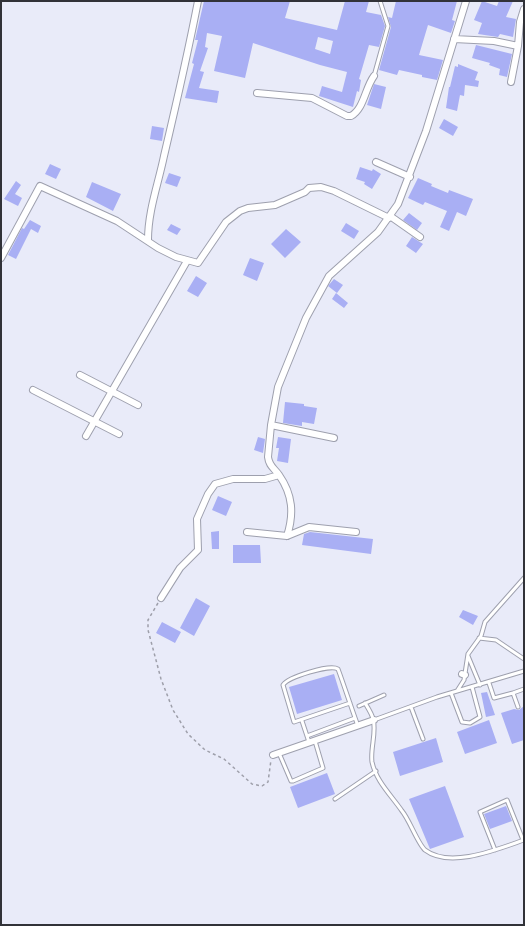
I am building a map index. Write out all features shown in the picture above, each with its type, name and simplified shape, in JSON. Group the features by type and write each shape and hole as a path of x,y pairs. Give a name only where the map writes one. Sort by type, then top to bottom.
{"street":[{"path":"148,240 151,205 160,175 188,56 198,1"},
{"path":"287,536 292,522 289,494 279,474 269,465 268,457 271,425 278,387 315,298 329,276 378,232 398,204 410,177 439,91 466,1"},
{"path":"511,82 518,46 520,22 524,9"},
{"path":"454,39 494,41 518,46"},
{"path":"258,93 312,98 347,116 351,116 357,111 374,76"},
{"path":"376,162 410,177"},
{"path":"1,258 11,242 21,218 40,186 117,221 158,248 187,261 198,263 226,222 240,211 248,208 275,205 305,192 309,188 321,187 334,191 390,217 420,236"},
{"path":"86,436 187,261"},
{"path":"80,375 138,405"},
{"path":"33,390 119,434"},
{"path":"271,425 334,438"},
{"path":"161,598 180,568 198,550 197,519 208,494 215,484 233,479 264,479 279,474"},
{"path":"247,532 287,536 309,527 356,532"},
{"path":"276,754 374,720"}],"lane":[{"path":"374,76 388,26 380,1"},
{"path":"457,691 462,686 468,654 479,638 485,622 524,578"},
{"path":"479,638 496,640 524,659"},
{"path":"468,654 480,685"},
{"path":"350,703 296,722 292,720 283,688 284,682 292,678 328,667 335,667 338,669 350,703 355,718 358,726"},
{"path":"374,720 457,691 488,683 524,671"},
{"path":"488,683 494,698 524,689"},
{"path":"451,693 462,722 470,723 480,717 472,687"},
{"path":"513,693 518,707"},
{"path":"359,706 384,695"},
{"path":"365,703 374,720 372,762 382,786 406,817 424,849 443,858 454,858 495,850 523,840 507,800 480,812 495,850"},
{"path":"411,707 423,739"},
{"path":"307,736 355,718"},
{"path":"276,754 291,781 323,768 312,741 307,736 302,720"},
{"path":"335,799 376,771"}],"path":[{"path":"161,598 148,620 150,644 173,710 188,734 205,750 224,759 252,784 258,786 262,786 268,782 276,754"}],"building":[{"path":"204,1 290,1 285,18 337,30 345,1 369,1 366,12 381,15 385,26 379,47 369,45 359,79 361,80 359,92 357,91 353,107 319,96 322,86 342,92 347,72 320,65 253,43 245,78 214,71 222,36 207,33 205,47 208,48 200,71 204,72 199,88 219,91 217,103 185,98 194,64 192,63 198,40 195,40","holes":["318,37 333,41 330,54 315,49"]},
{"path":"396,1 457,1 452,20 455,21 451,33 428,25 419,55 443,60 437,80 399,70 397,75 379,70 391,27 388,17 392,18"},
{"path":"482,1 497,6 499,1 513,1 506,17 516,19 513,37 500,34 498,37 478,34 482,23 474,20"},
{"path":"476,45 512,54 507,77 499,75 500,69 489,65 490,63 472,58"},
{"path":"458,64 478,72 475,80 479,81 478,87 465,85 464,96 460,95 457,111 446,108 449,87 455,66 458,67"},
{"path":"374,84 386,87 381,109 367,105"},
{"path":"444,119 458,127 453,136 439,128"},
{"path":"152,126 164,128 162,141 150,139"},
{"path":"50,164 61,169 56,179 45,174"},
{"path":"360,167 372,171 373,169 381,174 372,189 364,184 365,182 356,179"},
{"path":"169,173 181,177 177,187 165,183"},
{"path":"418,178 432,184 431,186 448,193 449,190 473,199 466,216 457,212 449,231 440,227 447,211 425,202 423,205 408,198"},
{"path":"16,181 21,185 15,194 22,198 18,206 4,199"},
{"path":"92,182 121,194 113,211 86,197"},
{"path":"409,213 422,223 417,230 403,220"},
{"path":"30,220 41,226 38,233 31,229 16,259 8,255 22,228 24,229"},
{"path":"346,223 359,231 354,239 341,231"},
{"path":"171,224 181,229 177,235 167,230"},
{"path":"286,229 301,242 285,258 271,244"},
{"path":"412,237 423,244 416,253 406,246"},
{"path":"250,258 264,263 257,281 243,275"},
{"path":"196,276 207,283 198,297 187,291"},
{"path":"334,279 343,285 337,293 328,286"},
{"path":"336,293 348,303 344,308 332,299"},
{"path":"285,402 304,404 304,406 317,408 314,424 302,422 302,426 283,423"},
{"path":"258,437 265,439 263,453 254,450"},
{"path":"278,437 291,439 288,463 277,461 279,448 276,448"},
{"path":"218,496 232,502 226,516 212,510"},
{"path":"219,531 219,549 212,549 211,532"},
{"path":"310,532 373,539 371,554 302,545 304,534"},
{"path":"233,545 260,545 261,563 233,563"},
{"path":"196,598 210,606 194,636 180,628"},
{"path":"463,610 478,616 473,625 459,617"},
{"path":"162,622 181,632 175,643 156,633"},
{"path":"334,674 342,700 297,714 289,687"},
{"path":"487,692 495,715 486,717 481,693"},
{"path":"524,706 524,740 512,744 501,713 514,709 519,710"},
{"path":"489,720 497,743 465,754 457,732"},
{"path":"436,738 443,762 400,776 393,752"},
{"path":"327,773 335,794 298,808 290,787"},
{"path":"445,786 464,837 430,849 409,799"},
{"path":"506,806 512,821 490,829 484,814"}]}
